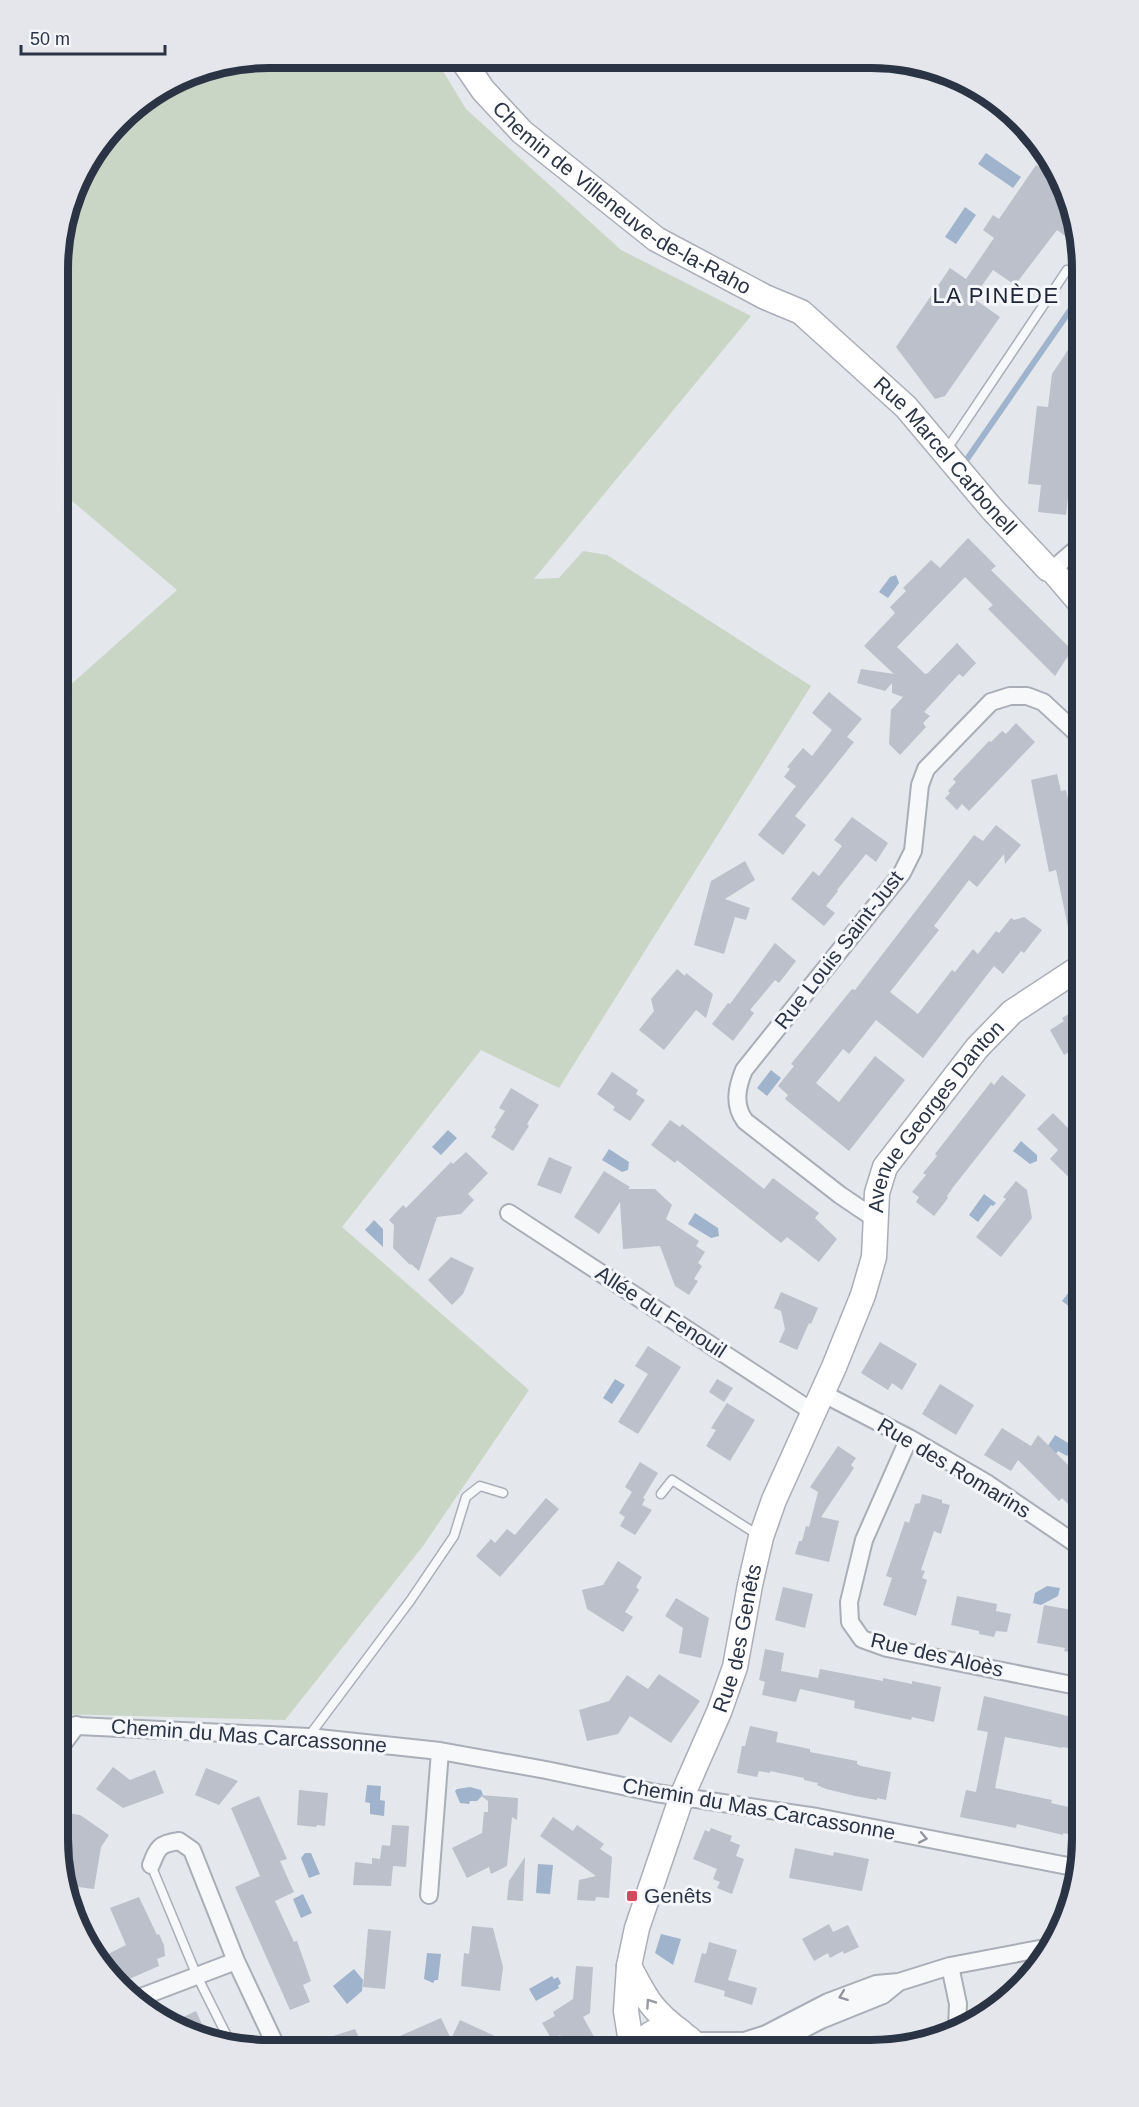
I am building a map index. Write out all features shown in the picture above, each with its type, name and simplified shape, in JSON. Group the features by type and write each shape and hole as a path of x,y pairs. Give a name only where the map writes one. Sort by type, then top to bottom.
{"street":[{"name":"Chemin de Villeneuve-de-la-Raho","path":"468,68 483,90 522,132 656,239 765,297 801,312"},
{"name":"Rue Marcel Carbonell","path":"801,312 906,408 1072,593"},
{"path":"1052,570 1072,553"},
{"name":"Rue Louis Saint-Just","path":"877,1220 840,1196 746,1121 741,1115 737,1102 738,1086 744,1070 902,873 913,851 920,785 926,769 991,702 1010,696 1028,696 1042,702 1072,729"},
{"name":"Avenue Georges Danton","path":"857,1312 874,1257 877,1193 885,1167 977,1047 1012,1012 1072,973"},
{"name":"Allée du Fenouil","path":"509,1213 818,1403"},
{"name":"Rue des Genêts","path":"631,2040 626,2011 629,1966 637,1928 682,1796 735,1667 761,1537 774,1500 857,1312"},
{"name":"Rue des Romarins","path":"818,1403 909,1438 988,1484 1071,1541"},
{"name":"Rue des Aloès","path":"909,1438 864,1540 849,1602 850,1622 862,1639 887,1648 1071,1685"},
{"name":"Chemin du Mas Carcassonne","path":"68,1725 309,1737 440,1750 656,1793 817,1818 1070,1866"},
{"path":"68,1737 77,1725"},
{"path":"429,1895 440,1750"},
{"path":"151,1865 157,1850 164,1843 179,1841 192,1850 236,1961 273,2040"},
{"path":"747,2040 766,2034 828,2002 876,1984 899,1982 950,1966 1038,1949"},
{"path":"144,1996 236,1961"},
{"path":"629,1966 649,2003 661,2017 690,2040"},
{"path":"950,1966 958,2004 957,2020"},
{"path":"782,2040 821,2020 883,1995 899,1982"},
{"path":"643,2040 652,2031 661,2030 688,2040"}],"lane":[{"path":"944,453 1067,270"},
{"path":"661,1494 672,1480 761,1537"},
{"path":"309,1737 454,1536 466,1497 480,1486 503,1492"},
{"path":"151,1865 197,1976 227,2035"}],"green space":[{"path":"441,68 466,109 621,250 751,316 534,579 559,578 583,551 607,555 811,686 559,1088 481,1050 342,1227 529,1390 423,1546 285,1720 68,1714 68,687 177,590 68,497 68,268 69,242 74,216 88,179 101,157 136,117 168,94 191,83 242,69"}],"water":[{"path":"986,153 1021,177 1013,188 978,164"},
{"path":"965,207 976,215 956,244 945,237"},
{"path":"896,575 899,583 888,598 879,592 890,577"},
{"path":"771,1070 781,1078 767,1096 757,1088"},
{"path":"448,1130 457,1138 441,1155 432,1147"},
{"path":"1021,1141 1037,1155 1037,1161 1030,1164 1013,1151"},
{"path":"609,1149 629,1162 628,1170 622,1172 602,1160"},
{"path":"984,1194 996,1203 991,1205 978,1222 969,1215"},
{"path":"695,1213 718,1228 719,1236 711,1238 688,1224"},
{"path":"374,1220 383,1229 383,1247 365,1230"},
{"path":"1071,1289 1071,1308 1062,1301"},
{"path":"615,1379 625,1385 612,1404 603,1398"},
{"path":"1055,1435 1071,1445 1067,1456 1058,1451 1051,1461 1042,1455"},
{"path":"1047,1586 1060,1588 1058,1596 1041,1605 1033,1603 1035,1593"},
{"path":"367,1785 381,1786 380,1800 385,1801 384,1816 370,1814 370,1803 365,1802"},
{"path":"470,1787 481,1790 483,1795 477,1801 470,1801 469,1804 460,1803 455,1791"},
{"path":"305,1853 311,1853 320,1874 309,1878 301,1858"},
{"path":"538,1864 553,1865 550,1894 536,1893"},
{"path":"303,1894 312,1913 301,1918 293,1899"},
{"path":"661,1934 681,1939 673,1965 655,1953"},
{"path":"427,1953 441,1954 438,1980 433,1983 424,1979"},
{"path":"354,1969 363,1980 362,1991 347,2004 333,1986"},
{"path":"552,1976 554,1979 558,1977 561,1983 559,1988 536,2001 529,1989"}],"building":[{"path":"1036,165 1047,172 1051,179 1065,216 1069,239 1057,230 1015,285 993,270 973,298 1000,317 945,396 935,399 896,347 950,268 966,279 994,238 983,230 993,215 999,219"},
{"path":"1072,344 1072,460 1066,515 1038,512 1041,485 1028,484 1037,406 1048,407 1052,374"},
{"path":"968,538 996,566 991,570 1072,650 1055,676 988,609 993,605 965,577 897,647 925,674 957,643 976,663 963,677 959,674 924,712 930,716 923,723 926,727 900,755 889,744 891,710 903,697 892,693 892,683 885,691 857,683 861,669 894,674 864,646 895,613 890,607 906,591 903,588 931,560 940,568"},
{"path":"829,692 862,719 847,737 854,742 795,816 806,825 783,855 758,835 796,786 784,777 790,769 787,767 803,748 812,756 832,730 812,713"},
{"path":"1016,723 1035,742 969,811 962,804 957,810 945,798 956,782 953,779 989,741 991,742 1002,731 1006,734"},
{"path":"1057,774 1061,791 1066,790 1072,816 1072,926 1068,927 1056,870 1049,872 1031,780"},
{"path":"852,817 888,843 876,862 866,854 837,890 826,906 835,913 824,926 791,899 813,871 819,876 842,846 834,840"},
{"path":"996,825 1021,845 1005,864 1004,854 977,887 969,880 934,926 939,930 890,992 918,1014 952,970 955,972 973,949 978,954 996,931 999,933 1011,918 1014,920 1024,917 1042,930 1003,974 994,966 923,1058 876,1020 849,1054 843,1049 816,1083 839,1102 875,1056 905,1080 849,1151 785,1099 788,1095 778,1086 794,1066 791,1064 852,989 855,990 974,835 983,841"},
{"path":"745,861 755,880 725,899 750,908 746,920 735,917 724,954 694,945 711,881"},
{"path":"775,943 796,961 779,983 775,980 750,1010 754,1013 733,1041 712,1024 728,1003 730,1004"},
{"path":"677,969 685,976 686,973 713,994 706,1018 696,1010 664,1050 639,1030 654,1011 651,999"},
{"path":"1072,1012 1072,1050 1064,1055 1050,1030 1064,1021 1062,1018"},
{"path":"612,1072 638,1090 636,1094 645,1100 630,1121 613,1110 615,1107 597,1094"},
{"path":"1002,1075 1026,1095 954,1186 934,1216 916,1202 919,1197 912,1192 926,1175 923,1173 937,1156 935,1154 991,1082 994,1085"},
{"path":"511,1088 539,1105 513,1151 491,1137 505,1111 499,1108"},
{"path":"1053,1113 1071,1131 1071,1180 1050,1159 1058,1150 1037,1129"},
{"path":"670,1120 680,1127 682,1124 764,1189 773,1178 819,1213 815,1218 837,1239 819,1262 787,1237 781,1243 677,1160 675,1163 651,1145"},
{"path":"466,1152 488,1173 468,1194 474,1200 461,1214 437,1217 419,1271 393,1248 394,1225 389,1220 403,1205 406,1208 451,1162 453,1164"},
{"path":"549,1157 572,1167 561,1194 537,1185"},
{"path":"604,1171 630,1187 628,1189 655,1189 672,1205 666,1219 699,1241 696,1246 705,1252 698,1263 702,1266 694,1279 698,1281 689,1295 675,1286 660,1246 623,1249 620,1202 599,1234 574,1217"},
{"path":"1016,1181 1027,1190 1032,1218 1001,1257 976,1237 1006,1199 1003,1197"},
{"path":"451,1257 474,1268 463,1294 452,1305 428,1280"},
{"path":"781,1292 818,1308 797,1350 779,1342 785,1329 781,1311 774,1308"},
{"path":"880,1342 917,1364 902,1390 892,1383 888,1390 861,1373"},
{"path":"648,1346 681,1367 638,1434 618,1422 648,1374 635,1366"},
{"path":"717,1379 733,1388 724,1402 709,1392"},
{"path":"940,1384 974,1405 956,1435 922,1414"},
{"path":"727,1403 755,1420 730,1461 706,1446 716,1430 711,1428"},
{"path":"1002,1428 1031,1446 1038,1435 1071,1468 1071,1507 1062,1498 1059,1501 1018,1460 1011,1471 984,1455"},
{"path":"838,1446 856,1458 851,1465 854,1468 821,1517 839,1521 829,1562 795,1554 806,1526 809,1527 818,1492 810,1487"},
{"path":"640,1462 658,1473 643,1498 645,1499 642,1505 652,1510 635,1535 620,1526 625,1517 619,1513 632,1492 625,1487"},
{"path":"922,1494 950,1505 941,1534 934,1531 921,1570 925,1571 922,1578 927,1580 916,1616 883,1605 892,1578 886,1576 905,1521 909,1523 915,1504 920,1503"},
{"path":"546,1498 559,1509 500,1577 476,1556 491,1539 495,1543 507,1529 515,1535"},
{"path":"618,1561 642,1577 636,1587 639,1590 625,1612 633,1617 623,1632 587,1609 582,1590 603,1585"},
{"path":"783,1587 813,1594 805,1628 775,1620"},
{"path":"957,1596 997,1604 996,1611 1011,1614 1007,1632 996,1631 994,1637 951,1625"},
{"path":"676,1598 709,1618 701,1658 679,1653 683,1628 665,1616"},
{"path":"1044,1605 1071,1610 1071,1653 1064,1651 1065,1648 1037,1643"},
{"path":"765,1649 784,1653 781,1671 818,1678 820,1669 883,1681 883,1678 941,1687 934,1722 912,1717 911,1720 854,1708 855,1701 800,1689 796,1702 762,1695 765,1682 759,1680"},
{"path":"659,1674 700,1701 671,1743 630,1716 618,1734 587,1741 579,1710 609,1701 627,1675 648,1689"},
{"path":"984,1696 1068,1716 1068,1719 1071,1719 1071,1748 1005,1737 995,1788 1052,1800 1051,1803 1071,1808 1071,1835 1063,1833 1063,1835 1017,1824 1016,1828 960,1817 966,1790 976,1792 988,1732 977,1730"},
{"path":"750,1726 778,1732 776,1742 810,1749 810,1752 857,1761 857,1764 861,1766 891,1772 886,1800 826,1789 804,1778 770,1771 770,1773 759,1771 757,1777 737,1773 742,1746 745,1746"},
{"path":"113,1767 130,1780 155,1770 164,1793 123,1808 96,1789"},
{"path":"206,1768 238,1781 219,1805 195,1795"},
{"path":"299,1790 328,1793 325,1826 297,1825"},
{"path":"480,1795 518,1798 517,1820 512,1817 507,1866 491,1874 489,1867 467,1878 452,1848 482,1833 484,1812 488,1812 488,1801"},
{"path":"259,1796 287,1859 280,1861 294,1892 275,1901 294,1942 297,1941 311,1981 303,1985 310,2002 290,2010 235,1887 260,1876 231,1808"},
{"path":"68,1813 80,1815 109,1835 101,1847 94,1889 73,1886 69,1865"},
{"path":"553,1817 573,1831 577,1825 604,1844 600,1849 612,1857 609,1898 596,1897 595,1901 577,1900 579,1880 596,1876 540,1836"},
{"path":"392,1825 409,1826 406,1867 393,1866 391,1886 353,1885 355,1862 372,1864 372,1858 380,1859 382,1845 390,1846"},
{"path":"711,1828 732,1836 730,1841 740,1845 736,1856 744,1859 732,1894 717,1888 720,1882 713,1879 717,1869 693,1859 705,1830 709,1832"},
{"path":"795,1848 833,1856 834,1852 869,1859 862,1891 789,1878"},
{"path":"525,1857 523,1901 507,1900 509,1881"},
{"path":"139,1897 164,1945 165,1956 157,1959 159,1966 126,1980 117,1971 108,1954 126,1945 110,1908"},
{"path":"829,1924 833,1932 848,1925 859,1947 844,1954 843,1951 830,1958 828,1953 814,1961 802,1939"},
{"path":"472,1926 493,1928 503,1967 500,1991 461,1986 464,1953 469,1954"},
{"path":"368,1929 391,1931 385,1989 363,1987"},
{"path":"709,1942 737,1950 728,1980 757,1988 752,2005 724,1996 725,1991 694,1982 702,1953 706,1954"},
{"path":"576,1966 593,1967 590,2013 583,2017 596,2040 563,2040 560,2035 552,2040 542,2023 555,2016 553,2012 573,1999"},
{"path":"196,2011 204,2029 191,2024 180,2019"},
{"path":"441,2018 451,2039 460,2020 503,2040 391,2040"},
{"path":"355,2029 360,2040 321,2040"}],"waterway":[{"path":"965,462 1072,307"}],"place":[{"name":"Genêts","path":"632,1896"}],"district":[{"name":"LA PINÈDE","path":"996,295"}]}
